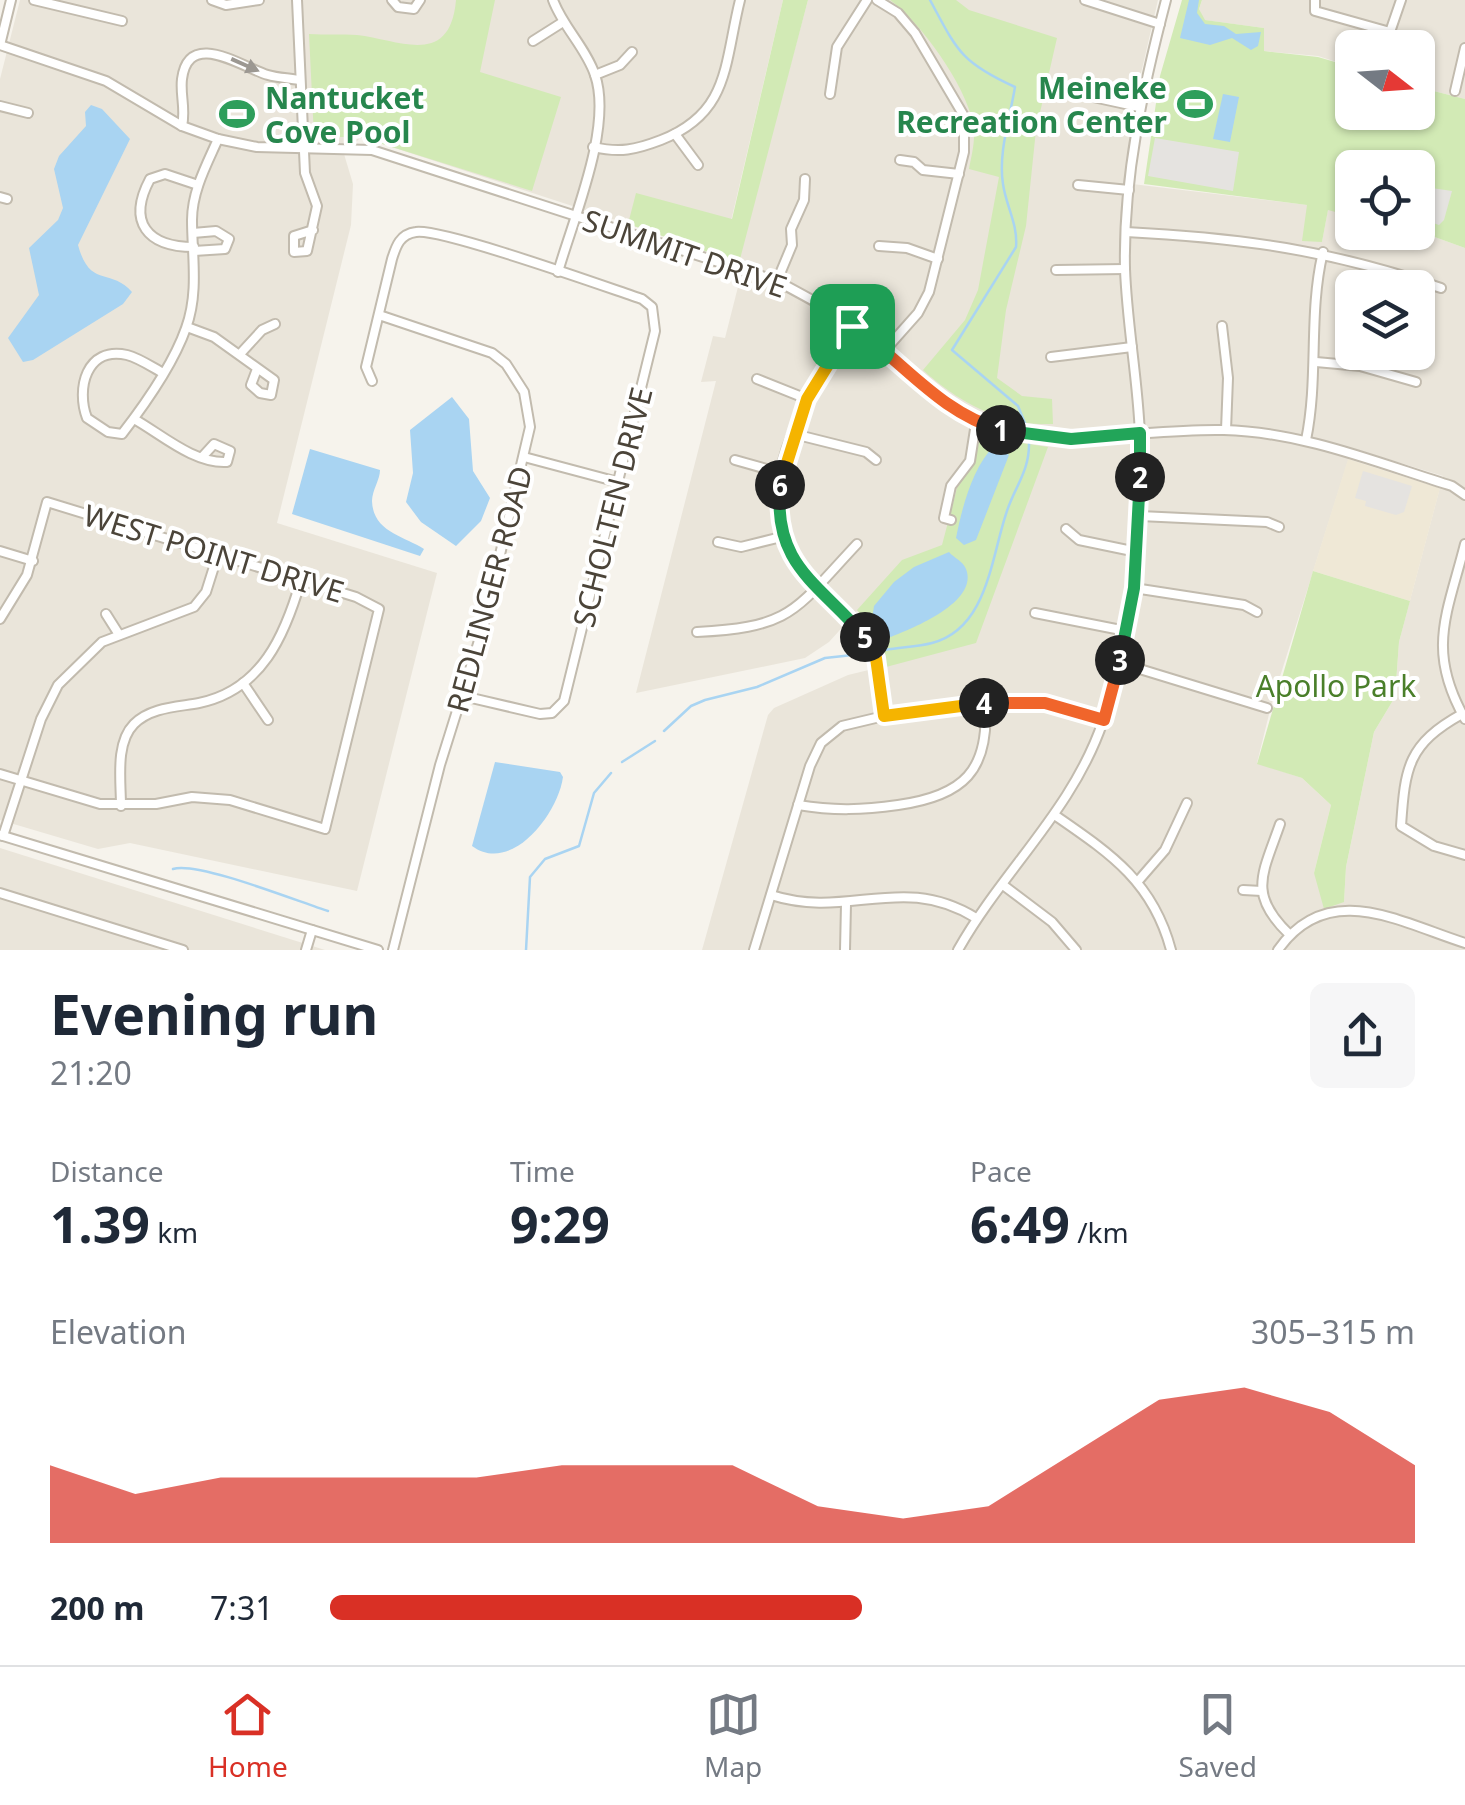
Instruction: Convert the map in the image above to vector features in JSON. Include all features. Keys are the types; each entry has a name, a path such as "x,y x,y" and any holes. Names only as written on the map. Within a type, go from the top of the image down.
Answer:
{"street":[{"path":"0,45 11,0"},
{"path":"34,0 122,21"},
{"path":"212,0 226,5 259,0"},
{"path":"297,0 305,174 317,206 312,230"},
{"path":"392,0 398,7 414,9 420,0"},
{"path":"553,0 595,75 601,110 558,272"},
{"path":"593,147 628,152 701,120 715,100 740,0"},
{"path":"830,94 837,47 867,0"},
{"path":"877,0 898,12 915,33 959,102 967,134 938,259 918,313 886,349"},
{"path":"1086,0 1160,24"},
{"path":"958,950 976,918 1056,816 1104,720 1120,663 1134,588 1140,516 1140,433 1125,269 1126,232 1139,107 1166,0"},
{"path":"1315,0 1314,11 1390,32 1401,0"},
{"path":"533,41 563,22"},
{"name":"SUMMIT DRIVE","path":"0,45 106,81 182,126 218,139 257,147 344,146 372,150 777,281 886,349 939,401 976,423 1040,438 1226,430 1306,440 1452,486 1465,495"},
{"path":"1454,91 1465,48"},
{"path":"182,126 186,108 182,79 189,62 201,54 216,52 270,76 300,80"},
{"path":"595,75 620,65 632,52"},
{"path":"1093,97 1139,107"},
{"path":"0,106 28,113"},
{"path":"675,134 698,165"},
{"path":"163,373 126,355 105,355 89,365 80,400 88,418 108,432 122,434 163,373 187,328 198,185 218,139"},
{"path":"900,160 914,162 922,170 959,174"},
{"path":"193,233 216,231 228,240 225,249 170,247 151,238 140,217 141,206 150,179 165,174 198,185"},
{"path":"777,281 792,245 791,229 804,200 805,179"},
{"path":"1078,185 1129,190"},
{"path":"1126,232 1206,236 1323,252 1441,288"},
{"name":"SCHOLTEN DRIVE","path":"379,315 396,248 412,233 437,235 642,299 652,308 656,319 562,705 552,712 532,713 463,696"},
{"path":"880,246 907,248 938,259"},
{"path":"1306,440 1316,362 1315,286 1323,252"},
{"path":"1056,270 1125,269"},
{"path":"372,381 366,367 379,315"},
{"name":"REDLINGER ROAD","path":"379,315 476,344 506,364 524,392 529,411 524,457 393,950"},
{"path":"240,354 262,330 274,324"},
{"path":"852,326 807,399 794,434 781,473 781,537 794,564 870,644 884,716"},
{"path":"1222,326 1228,378 1226,430"},
{"path":"187,328 214,337 256,369"},
{"path":"1051,357 1132,347"},
{"path":"1316,362 1360,366 1416,382"},
{"path":"757,379 807,399"},
{"path":"134,418 179,447 204,456"},
{"path":"951,520 944,518 951,486 970,461 976,423"},
{"path":"794,434 866,452 876,460"},
{"path":"524,457 618,482"},
{"path":"735,460 781,473"},
{"name":"WEST POINT DRIVE","path":"32,560 47,502 301,580 379,610 325,829 230,800 192,797 121,806"},
{"path":"1140,516 1268,522 1279,528"},
{"path":"1066,529 1079,540 1137,552"},
{"path":"718,542 741,547 781,537"},
{"path":"696,632 749,630 782,620 857,544"},
{"path":"1465,544 1441,640 1441,663 1464,716 1429,732 1415,748 1404,792 1401,826 1434,846 1465,855"},
{"path":"0,550 32,560 0,618"},
{"path":"218,554 206,592 194,608 176,618 118,633 87,653 58,685 40,719 2,836 378,950"},
{"path":"0,774 100,804 121,806 120,754 133,725 158,710 200,703 243,683 275,649 301,580"},
{"path":"1134,588 1244,606 1257,612"},
{"path":"1035,612 1126,632"},
{"path":"106,614 118,633"},
{"path":"1120,663 1267,708"},
{"path":"243,683 268,720"},
{"path":"798,805 854,811 941,798 968,777 978,761 987,727 986,703"},
{"path":"754,950 798,805 822,742 842,726 884,716 986,703 1045,703 1104,720"},
{"path":"1139,880 1166,850 1187,803"},
{"path":"1056,816 1139,880 1166,930 1171,950"},
{"path":"1280,824 1262,890 1267,914 1289,934"},
{"path":"1003,885 1052,922 1076,950"},
{"path":"1243,890 1262,890"},
{"path":"0,893 183,950"},
{"path":"771,895 810,905 914,894 948,900 976,918"},
{"path":"844,950 846,904"},
{"path":"1278,950 1289,934 1338,907 1368,912 1465,943"},
{"path":"306,950 312,930"}],"shaded area":[{"path":"20,0 783,0 723,255 361,137 344,154 353,184 351,225 277,523 437,573 357,891 130,843 98,849 0,820 0,79"},
{"path":"808,0 1158,0 1139,82 1124,183 1308,205 1322,242 1328,209 1335,207 1335,250 1435,250 1435,237 1465,248 1465,950 702,950 768,715 774,708 848,675 885,666 877,637 857,611 829,642 805,658 636,693 716,381 701,382 713,336 725,338 740,279 739,255","holes":["1352,448 1443,476 1399,642 1395,697 1374,732 1346,867 1344,902 1314,873 1331,805 1302,778 1257,763 1272,702"]},
{"path":"1202,0 1465,0 1465,99 1435,91 1435,30 1335,30 1335,62 1263,51 1264,28 1204,20 1199,9"},
{"path":"1155,138 1239,152 1233,191 1148,176"},
{"path":"1435,188 1452,191 1439,225 1435,224"},
{"path":"1348,459 1440,488 1410,601 1313,571"},
{"path":"1363,471 1412,486 1404,512 1396,515 1365,506 1366,501 1355,498"},
{"path":"0,848 325,950 0,950"}],"green space":[{"path":"456,0 495,0 480,72 561,97 532,191 360,137 314,137 309,34 357,35 420,45 433,42 444,35 452,21"},
{"path":"783,0 808,0 739,263 628,224 636,193 732,219"},
{"path":"890,0 956,0 969,10 1057,38 1036,130 1026,226 1006,310 997,378 1022,396 1052,399 1053,424 1017,421 983,410 951,393 923,370 965,320 978,290 999,177 969,169 974,129 961,91 928,39"},
{"path":"1182,0 1202,0 1199,9 1205,20 1264,28 1264,51 1335,62 1335,130 1435,130 1435,91 1465,99 1465,248 1435,237 1435,150 1335,150 1335,212 1328,210 1322,242 1302,241 1307,205 1144,184 1160,76"},
{"path":"977,436 1048,447 976,643 886,667 877,637 857,610 902,560 942,545 957,488 973,462"},
{"name":"Apollo Park","path":"1313,571 1410,601 1399,642 1395,697 1374,732 1346,867 1344,902 1324,909 1314,873 1331,805 1302,778 1257,764"}],"water":[{"path":"1189,0 1199,0 1197,13 1205,24 1224,26 1236,34 1261,32 1258,46 1251,50 1232,38 1210,45 1180,38"},
{"path":"1223,94 1239,97 1230,142 1213,139"},
{"path":"91,105 102,109 130,139 78,245 88,267 132,292 123,304 33,360 23,362 8,338 39,295 29,248 58,220 63,208 54,169 59,156 86,126 85,112"},
{"path":"452,397 469,419 473,471 490,498 481,521 456,546 421,522 406,502 413,473 410,430"},
{"path":"994,446 1009,455 976,540 964,545 956,538 965,502 980,465"},
{"path":"310,449 380,470 372,497 378,520 391,532 424,549 420,556 292,514"},
{"path":"949,552 966,569 967,581 954,603 891,637 871,625 874,606 894,582 914,567"},
{"path":"495,762 560,772 563,777 552,807 530,836 502,853 487,853 472,846"}],"waterway":[{"path":"930,0 962,53 982,70 1015,87 1002,172 1016,247 952,350 1018,406 1027,428"},
{"path":"885,650 932,643 950,635 976,608 1009,504 1024,471 1029,441"},
{"path":"664,731 691,706 705,700 757,687 825,658 862,654"},
{"path":"622,762 655,741"},
{"path":"526,950 530,877 545,859 579,846 594,793 611,773"},
{"path":"173,869 225,876 328,911"}],"place":[{"name":"Meineke Recreation Center","path":"1195,104"},
{"name":"Nantucket Cove Pool","path":"237,114"}],"route":[{"path":"852,326 886,349 939,401 976,423 1040,438 1140,433 1140,516 1134,588 1104,720 1026,701 884,716 876,658 870,644 794,564 781,537 778,506 781,473 807,399 852,326"}]}
